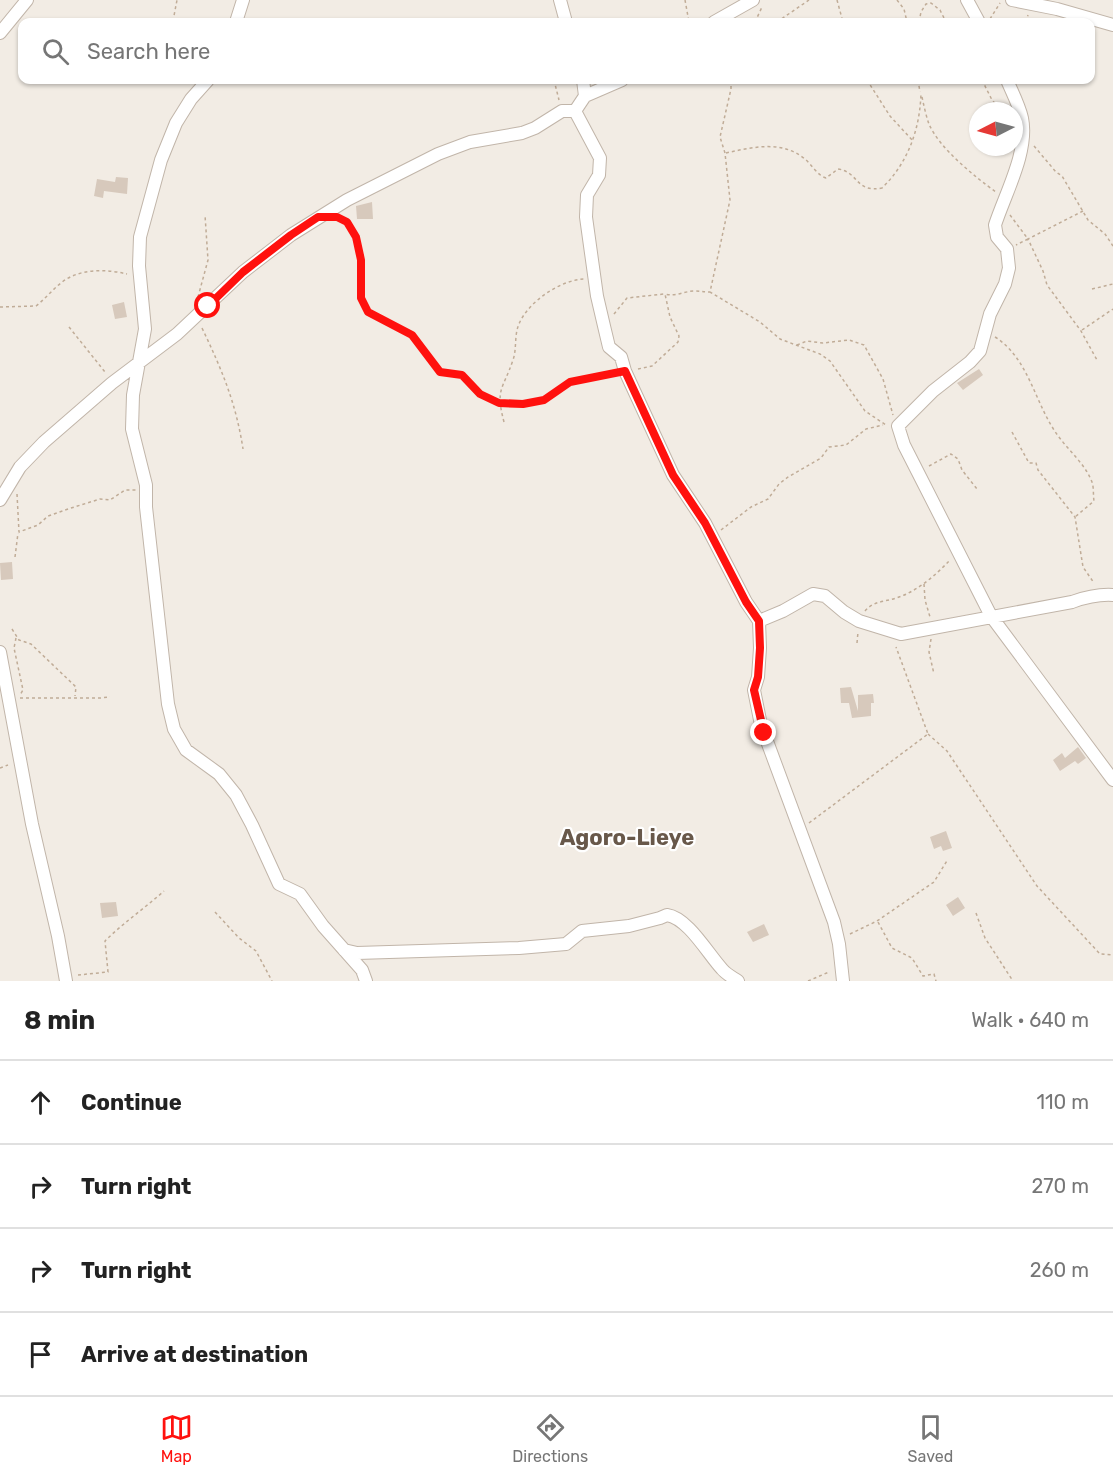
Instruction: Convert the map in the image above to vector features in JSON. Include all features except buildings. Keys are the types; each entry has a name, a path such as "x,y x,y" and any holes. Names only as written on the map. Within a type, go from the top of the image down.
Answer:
{"street":[{"path":"0,33 27,0"},
{"path":"237,18 243,0"},
{"path":"560,0 565,18"},
{"path":"967,0 977,18"},
{"path":"1012,0 1088,18"},
{"path":"722,18 758,1"},
{"path":"1095,20 1113,25"},
{"path":"205,84 176,123 161,160 140,237 139,266 145,328 133,395 132,429 146,490 168,704 174,729 186,750 219,774 236,795 279,884 300,894 342,950 362,970 366,981"},
{"path":"584,84 585,96"},
{"path":"575,111 585,96 613,84"},
{"path":"1009,84 1016,102"},
{"path":"0,500 20,467 36,450 112,383 177,334 243,272 318,217 409,168 457,146 522,133 547,122 562,111 575,111"},
{"path":"575,111 600,158 598,175 586,201 594,278 609,348 621,357 625,371 673,475 705,523 746,602 759,621 758,677 754,690 761,725 802,833 838,939 843,981"},
{"path":"1019,156 995,225 995,233 1007,249 1008,276 990,314 980,351 970,362 933,391 898,426 918,472 991,616 1113,780"},
{"path":"759,621 813,594 818,594 859,621 901,634 1107,595"},
{"path":"0,652 32,824 58,936 65,979"},
{"path":"342,950 357,953 566,944 582,931 629,926 667,915 680,920 702,943 723,971 738,981"}],"path":[{"path":"174,18 177,0"},
{"path":"684,0 688,18"},
{"path":"783,18 809,0"},
{"path":"837,0 842,18"},
{"path":"897,0 904,9 907,18"},
{"path":"990,18 1001,0"},
{"path":"756,18 758,1"},
{"path":"920,18 926,4 931,3 940,10 944,18"},
{"path":"554,115 559,99 555,84"},
{"path":"710,292 730,200 725,153 720,137 731,84"},
{"path":"870,84 890,116 914,141"},
{"path":"919,84 930,125 937,138 959,162 1002,197 1002,204 1028,239 1047,285 1081,331 1097,360"},
{"path":"984,84 994,102"},
{"path":"725,153 769,146 788,148 811,164 820,177 826,178 838,170 846,171 864,188 871,190 882,188 888,183 914,141 921,93"},
{"path":"1023,134 1062,176 1088,220 1106,234 1113,246"},
{"path":"1007,249 1083,212"},
{"path":"196,304 208,260 205,215"},
{"path":"337,217 347,222 356,237 361,260 361,298 368,312 412,335 440,372 462,375 480,394 499,403 531,404 544,400 570,382 652,366 678,342 679,336 670,317 664,294"},
{"path":"0,307 36,306 63,281 86,272 110,270 130,275 141,281"},
{"path":"504,422 499,403 504,379 516,351 518,326 524,316 548,292 576,279 594,278"},
{"path":"1092,289 1113,284"},
{"path":"604,326 627,298 664,294 672,296 696,290 702,293 710,292 759,322 780,339 820,354 830,361 865,411 884,424"},
{"path":"1081,331 1113,309"},
{"path":"196,317 223,370 243,449"},
{"path":"69,327 112,383"},
{"path":"986,332 1006,344 1028,375 1037,398 1059,437 1085,468 1093,484 1094,501 1075,517"},
{"path":"797,346 807,341 824,343 849,340 864,345 883,379 893,418 898,426"},
{"path":"712,537 736,518 768,499 779,484 821,458 829,447 846,445 866,429 884,424 898,426"},
{"path":"1012,432 1029,463 1035,463 1075,517 1083,567 1107,595"},
{"path":"918,472 951,454 958,459 962,470 978,489"},
{"path":"13,479 17,496 19,532 15,557"},
{"path":"19,532 38,525 48,516 100,499 110,500 125,490 146,490"},
{"path":"857,643 859,621 869,606 882,600 900,597 914,589 938,573 958,552"},
{"path":"12,629 19,640 31,645 76,687 75,697"},
{"path":"17,637 14,648 23,690 18,698 110,697"},
{"path":"896,647 928,734 947,751 1037,886 1100,954 1113,955"},
{"path":"802,833 811,820 839,802 928,734"},
{"path":"838,939 878,921 934,882 948,859"},
{"path":"65,979 108,972 105,941 121,925 143,910 164,891"},
{"path":"215,912 239,938 256,951 272,981"},
{"path":"976,913 986,938 1012,981"},
{"path":"878,921 892,948 912,958 923,976 934,974 936,981"},
{"path":"808,981 840,968"}],"district":[{"name":"Agoro-Lieye","path":"627,837"}],"route":[{"path":"208,306 243,272 291,235 318,217 337,217 347,222 356,237 361,260 361,298 368,312 412,335 440,372 462,375 480,394 499,403 531,404 544,400 570,382 625,371 673,475 705,523 746,602 759,621 758,677 754,690 764,733"}]}
